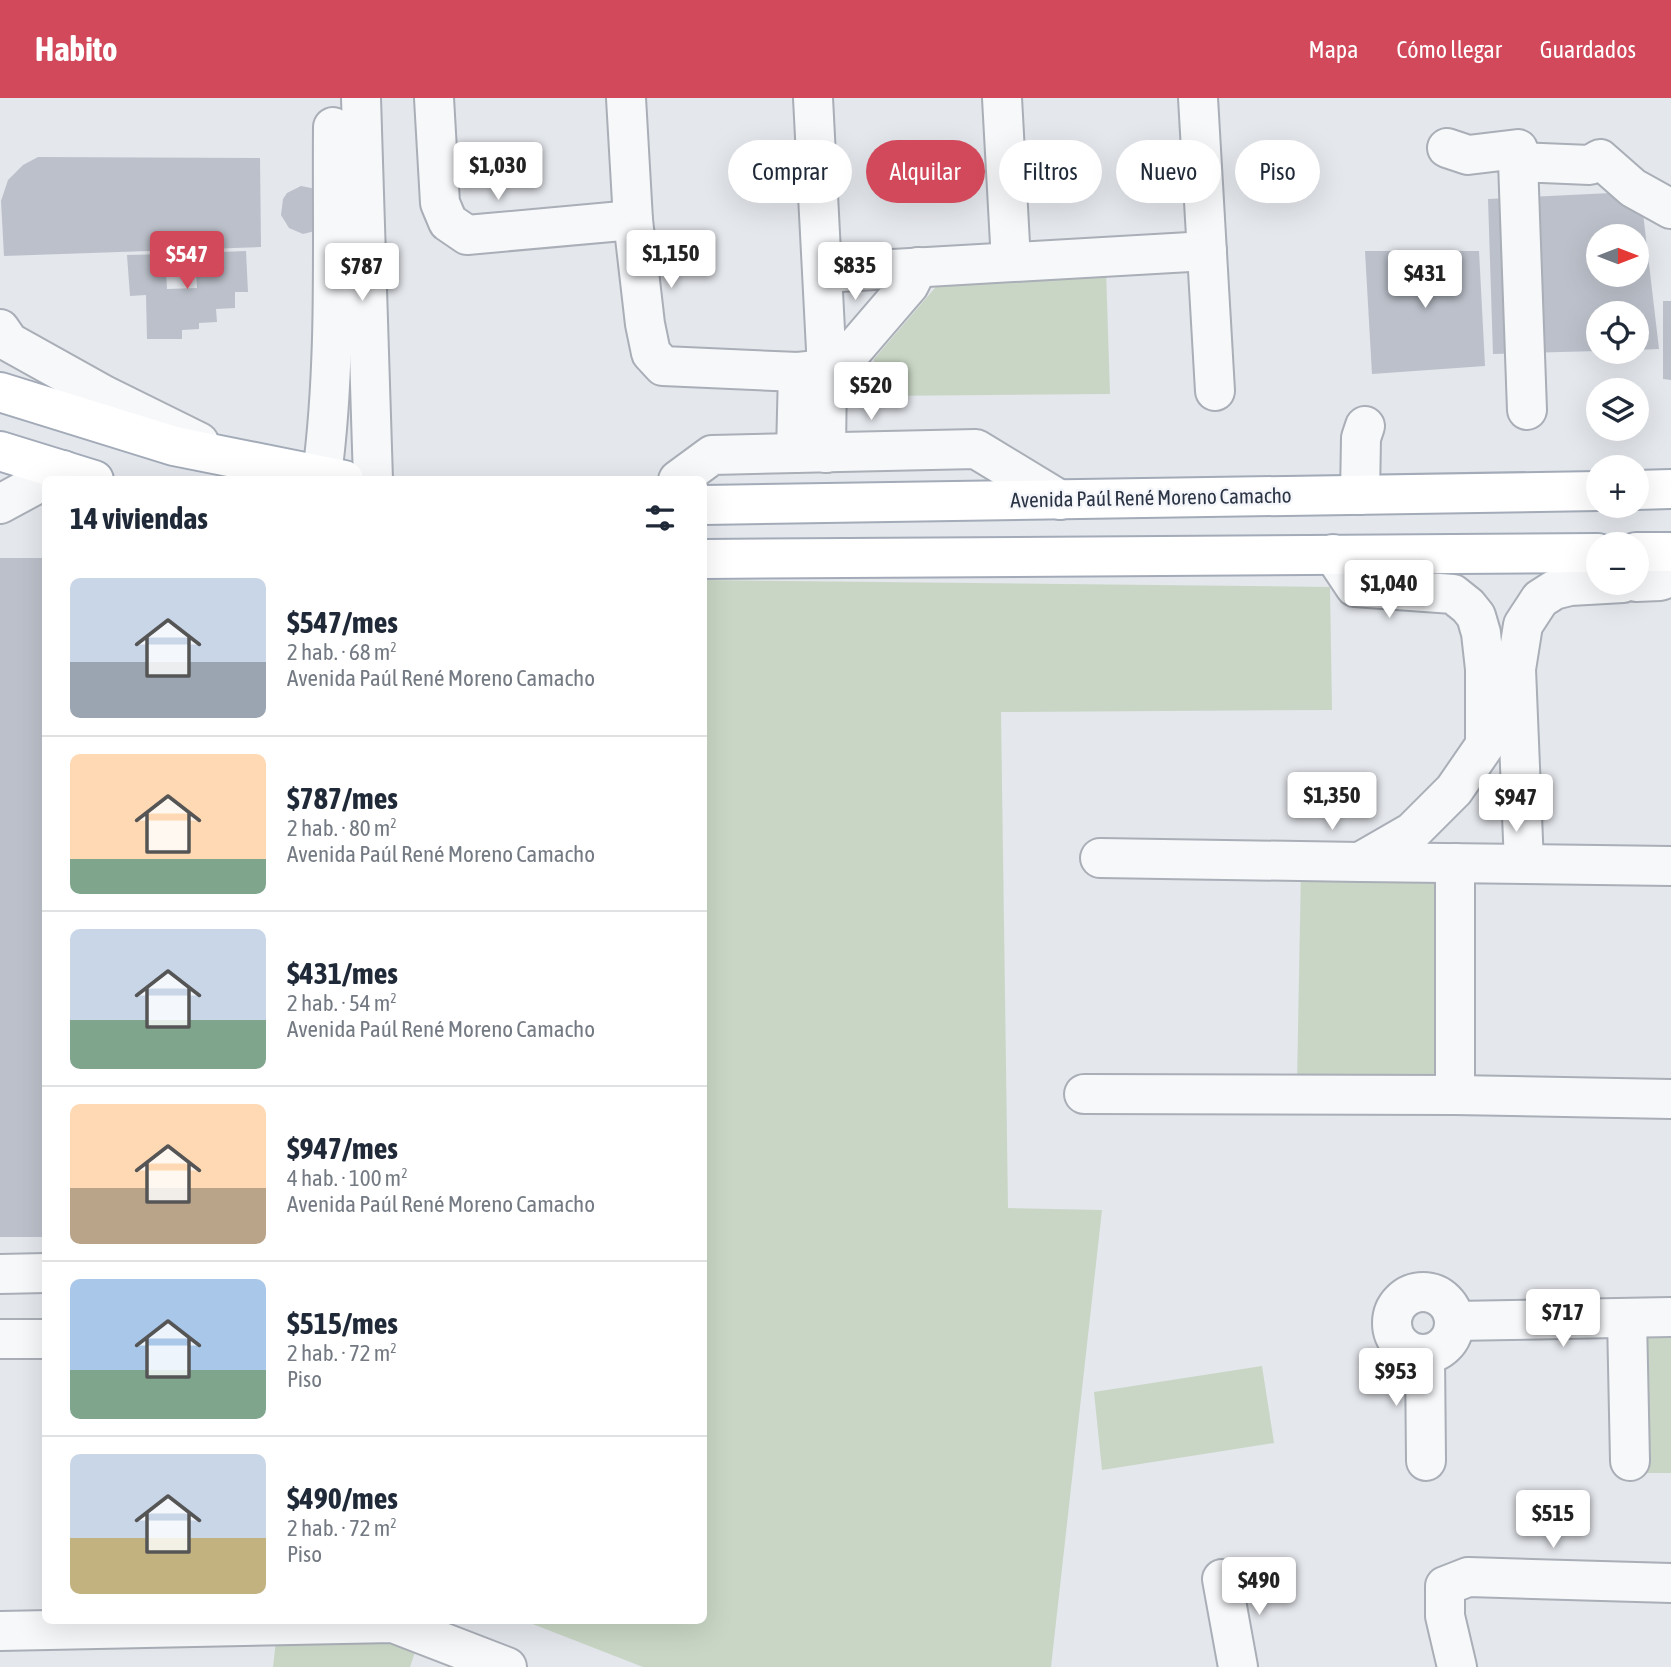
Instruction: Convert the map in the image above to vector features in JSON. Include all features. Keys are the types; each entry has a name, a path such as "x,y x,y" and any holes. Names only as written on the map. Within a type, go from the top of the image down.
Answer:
{"main road":[{"path":"0,392 174,446 328,476"},
{"path":"0,450 79,475"},
{"path":"1649,490 1671,489"},
{"name":"Avenida Paúl René Moreno Camacho","path":"707,505 1586,491"},
{"path":"1649,552 1671,552"},
{"path":"707,559 1586,553"}],"street":[{"path":"361,98 373,476"},
{"path":"434,98 440,203 448,222 467,235 633,220"},
{"path":"626,98 633,220 645,324 651,353 663,366 812,370 848,356 909,285 918,267"},
{"path":"811,453 812,370 823,272 813,98"},
{"path":"1002,98 1011,262"},
{"path":"1198,98 1215,391"},
{"path":"333,127 328,434 333,476"},
{"path":"1447,148 1468,155 1518,149"},
{"path":"1527,411 1518,162 1590,165 1600,159 1633,188 1671,209"},
{"path":"823,272 1207,251"},
{"path":"0,329 9,342 32,355 104,395 226,456"},
{"path":"1360,495 1361,438 1365,426"},
{"path":"683,476 712,455 976,449 1060,500"},
{"path":"0,504 42,489"},
{"path":"1334,554 1355,587 1453,594 1468,606 1500,668 1518,692 1524,864"},
{"path":"1649,581 1671,577"},
{"path":"1360,862 1412,832 1454,790 1485,745 1500,668 1539,599 1554,590 1586,585"},
{"path":"1100,858 1671,866"},
{"path":"1455,863 1455,1095"},
{"path":"1084,1094 1455,1095 1671,1099"},
{"path":"0,1274 42,1273"},
{"path":"1420,1292 1430,1293 1447,1303 1454,1321 1454,1331 1443,1347 1425,1355 1414,1354 1397,1340 1392,1320 1401,1300 1420,1292"},
{"path":"1454,1321 1671,1317"},
{"path":"1627,1318 1630,1461"},
{"path":"0,1339 42,1339"},
{"path":"1425,1355 1426,1461"},
{"path":"1457,1667 1445,1616 1445,1586 1468,1577 1671,1583"},
{"path":"1222,1578 1238,1667"},
{"path":"0,1631 344,1624"},
{"path":"396,1624 507,1667"}],"green space":[{"path":"1106,269 1110,394 876,396 874,359 940,282"},
{"path":"707,580 1330,587 1332,710 1001,712 1008,1208 1102,1210 1051,1667 643,1667 533,1624 707,1624"},
{"path":"1301,868 1446,870 1446,1082 1297,1084"},
{"path":"1671,1324 1671,1473 1639,1473 1635,1325"},
{"path":"1262,1366 1274,1443 1102,1470 1094,1392"},
{"path":"390,1637 417,1646 410,1667 273,1667 276,1641"}],"building":[{"path":"38,157 260,158 261,247 4,256 1,201 8,180 23,165"},
{"path":"301,186 316,189 319,230 303,234 289,228 281,215 283,199 287,193"},
{"path":"1631,192 1641,196 1644,224 1586,224 1586,287 1649,287 1649,264 1659,349 1649,349 1649,301 1586,301 1586,351 1493,354 1488,199"},
{"path":"246,251 248,292 235,292 235,308 216,309 217,322 199,323 199,329 182,330 182,339 147,339 146,295 130,296 127,255 165,254 167,289 197,288 195,253"},
{"path":"1365,251 1479,251 1485,366 1372,374"},
{"path":"1663,301 1671,301 1671,380 1663,379"},
{"path":"0,558 42,558 42,1237 0,1237"}]}
